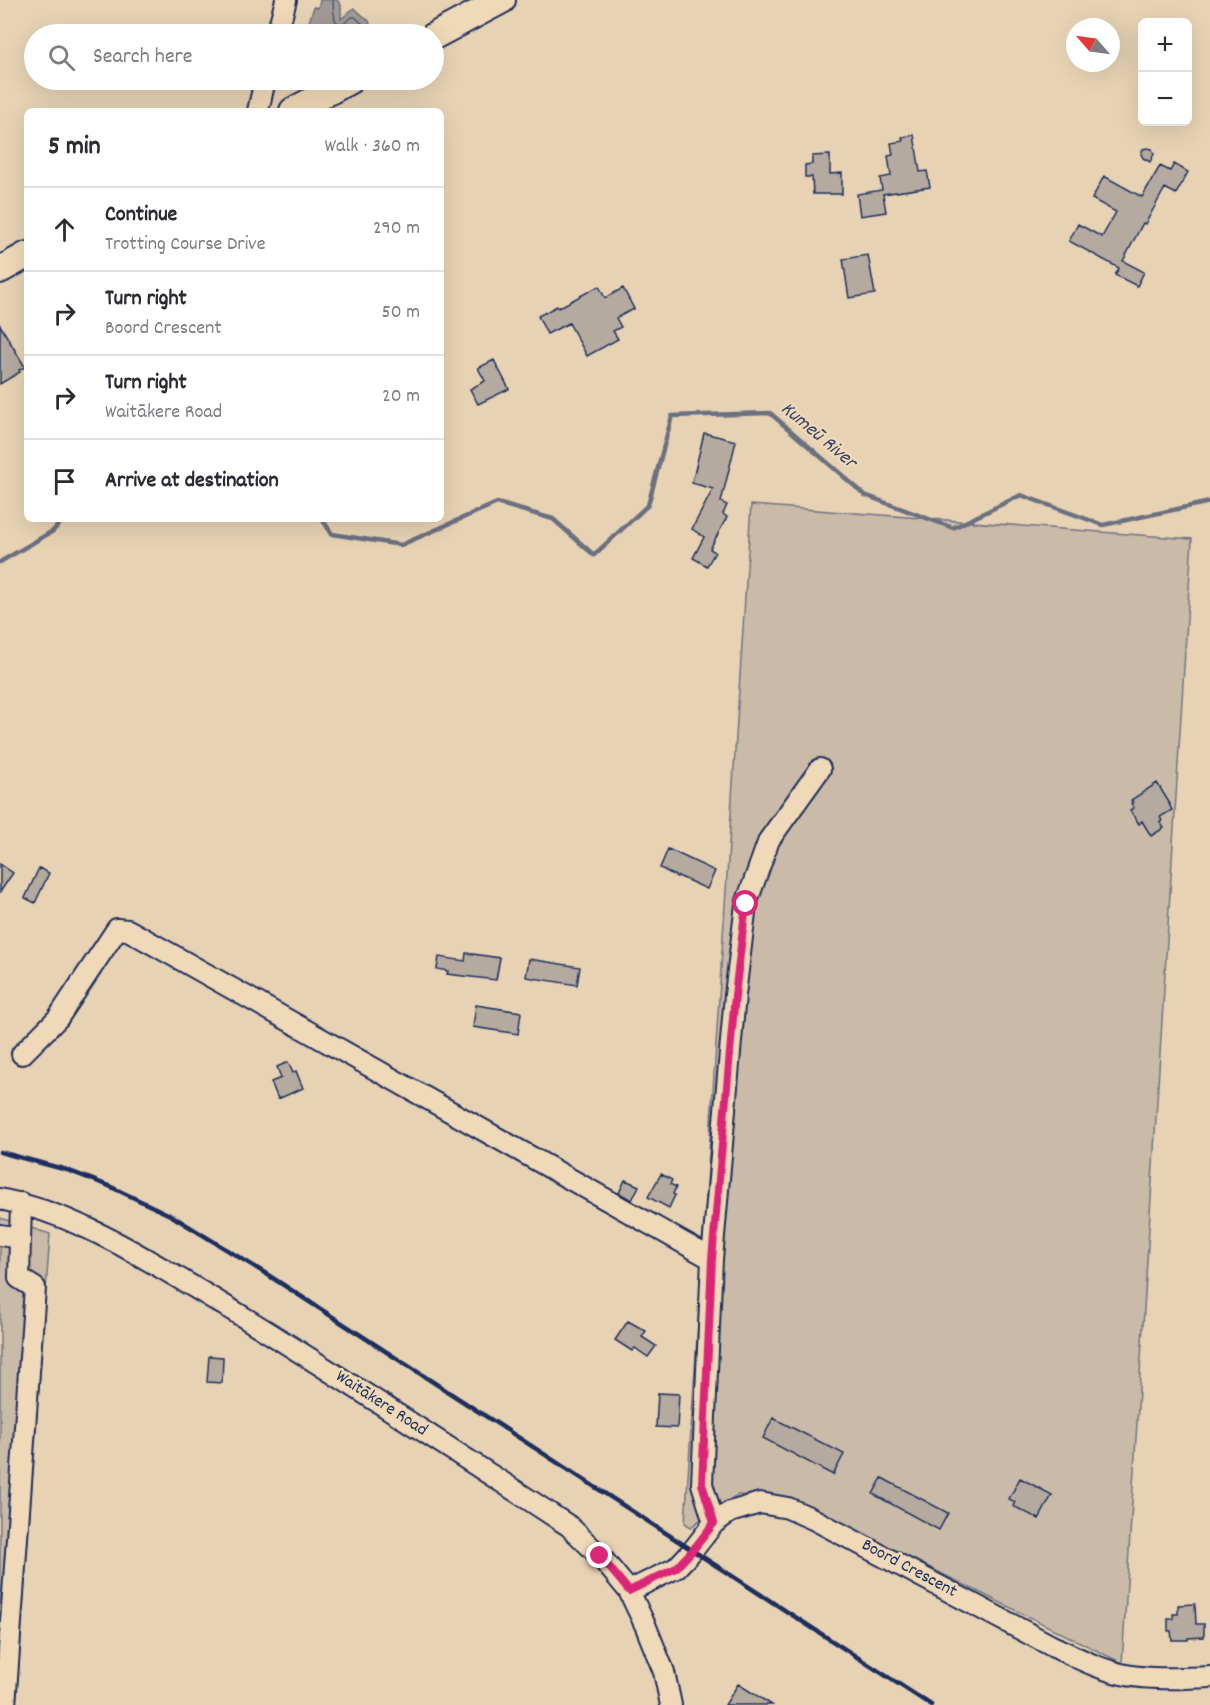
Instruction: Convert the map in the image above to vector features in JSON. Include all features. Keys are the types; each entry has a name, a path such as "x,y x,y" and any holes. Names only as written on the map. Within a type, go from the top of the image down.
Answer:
{"main road":[{"path":"444,31 502,0"},
{"path":"299,108 332,90"},
{"path":"0,270 24,257"}],"street":[{"path":"280,24 286,0"},
{"path":"259,108 263,90"},
{"path":"714,1523 702,1484 712,1259 735,995 746,904 769,840 820,769"},
{"path":"22,1054 58,1018 117,929 128,930 712,1259"},
{"name":"Waitākere Road","path":"0,1199 21,1203 85,1226 138,1254 362,1391 569,1526 600,1556 629,1591 664,1672 671,1705"},
{"path":"5,1705 34,1288 9,1278 20,1238 21,1203"},
{"path":"0,1235 20,1238"},
{"name":"Boord Crescent","path":"629,1591 676,1568 714,1523 730,1512 760,1503 788,1508 813,1519 1090,1664 1124,1674 1155,1678 1210,1677"}],"shaded area":[{"path":"751,505 1192,539 1122,1663 787,1497 738,1495 720,1505 691,1527 685,1523"},
{"path":"0,1218 50,1234 16,1705 0,1705"}],"water":[{"path":"320,0 337,0 341,5 341,19 354,8 370,24 308,24 314,7 318,8"}],"building":[{"path":"914,135 920,172 927,171 930,187 883,194 886,212 860,216 857,194 882,190 880,178 891,176 888,156 893,155 891,143 903,141 902,137"},
{"path":"1143,149 1152,149 1154,154 1150,162 1141,154"},
{"path":"830,155 830,174 842,173 842,194 813,194 812,177 805,177 805,165 812,164 812,156"},
{"path":"1174,164 1188,172 1176,194 1165,188 1123,261 1144,272 1137,286 1115,275 1119,268 1069,241 1078,224 1102,237 1116,212 1092,199 1104,176 1142,197 1160,166 1170,171"},
{"path":"868,255 875,294 849,298 843,259"},
{"path":"599,286 605,298 623,288 634,309 616,318 621,327 613,331 618,339 587,356 569,323 547,334 538,316"},
{"path":"0,325 24,368 0,384"},
{"path":"494,360 509,389 478,404 470,389 485,381 478,368"},
{"path":"704,433 736,441 721,502 727,505 723,514 727,517 710,549 715,552 707,566 693,558 704,537 692,529 713,489 692,483"},
{"path":"1157,783 1172,810 1160,817 1164,828 1151,836 1142,821 1139,824 1130,810 1134,808 1131,800"},
{"path":"668,849 715,871 707,889 660,868"},
{"path":"0,864 13,873 0,892"},
{"path":"39,868 49,873 35,903 25,898"},
{"path":"466,953 500,958 496,980 447,974 448,971 437,969 439,957 465,961"},
{"path":"529,959 580,967 577,985 526,977"},
{"path":"476,1005 521,1012 518,1034 473,1027"},
{"path":"288,1062 293,1073 296,1071 303,1088 278,1099 271,1082 281,1078 277,1067"},
{"path":"661,1174 672,1180 670,1184 676,1187 669,1208 648,1197"},
{"path":"625,1180 639,1186 632,1200 619,1193"},
{"path":"628,1321 646,1331 642,1337 656,1346 648,1357 635,1348 632,1351 615,1340"},
{"path":"209,1356 223,1357 222,1383 207,1382"},
{"path":"658,1393 679,1394 677,1428 656,1427"},
{"path":"773,1418 844,1454 833,1475 763,1438"},
{"path":"882,1478 948,1513 939,1530 873,1494"},
{"path":"1020,1478 1052,1495 1039,1519 1013,1506 1015,1502 1009,1499"},
{"path":"1195,1604 1196,1624 1204,1624 1204,1637 1172,1640 1171,1631 1168,1631 1168,1619 1173,1619 1173,1614 1178,1614 1178,1605"},
{"path":"738,1684 772,1705 725,1705"}],"waterway":[{"name":"Kumeū River","path":"324,522 332,534 401,545 497,503 553,519 594,555 648,505 672,416 770,413 865,495 953,528 1021,495 1103,525 1210,502"},
{"name":"Kumeū River","path":"0,562 53,531 60,522"}],"railway":[{"path":"0,1152 67,1170 109,1186 172,1216 268,1275 931,1705"}],"route":[{"path":"600,1556 629,1591 676,1568 714,1523 702,1484 712,1259 735,995 746,904"}]}
